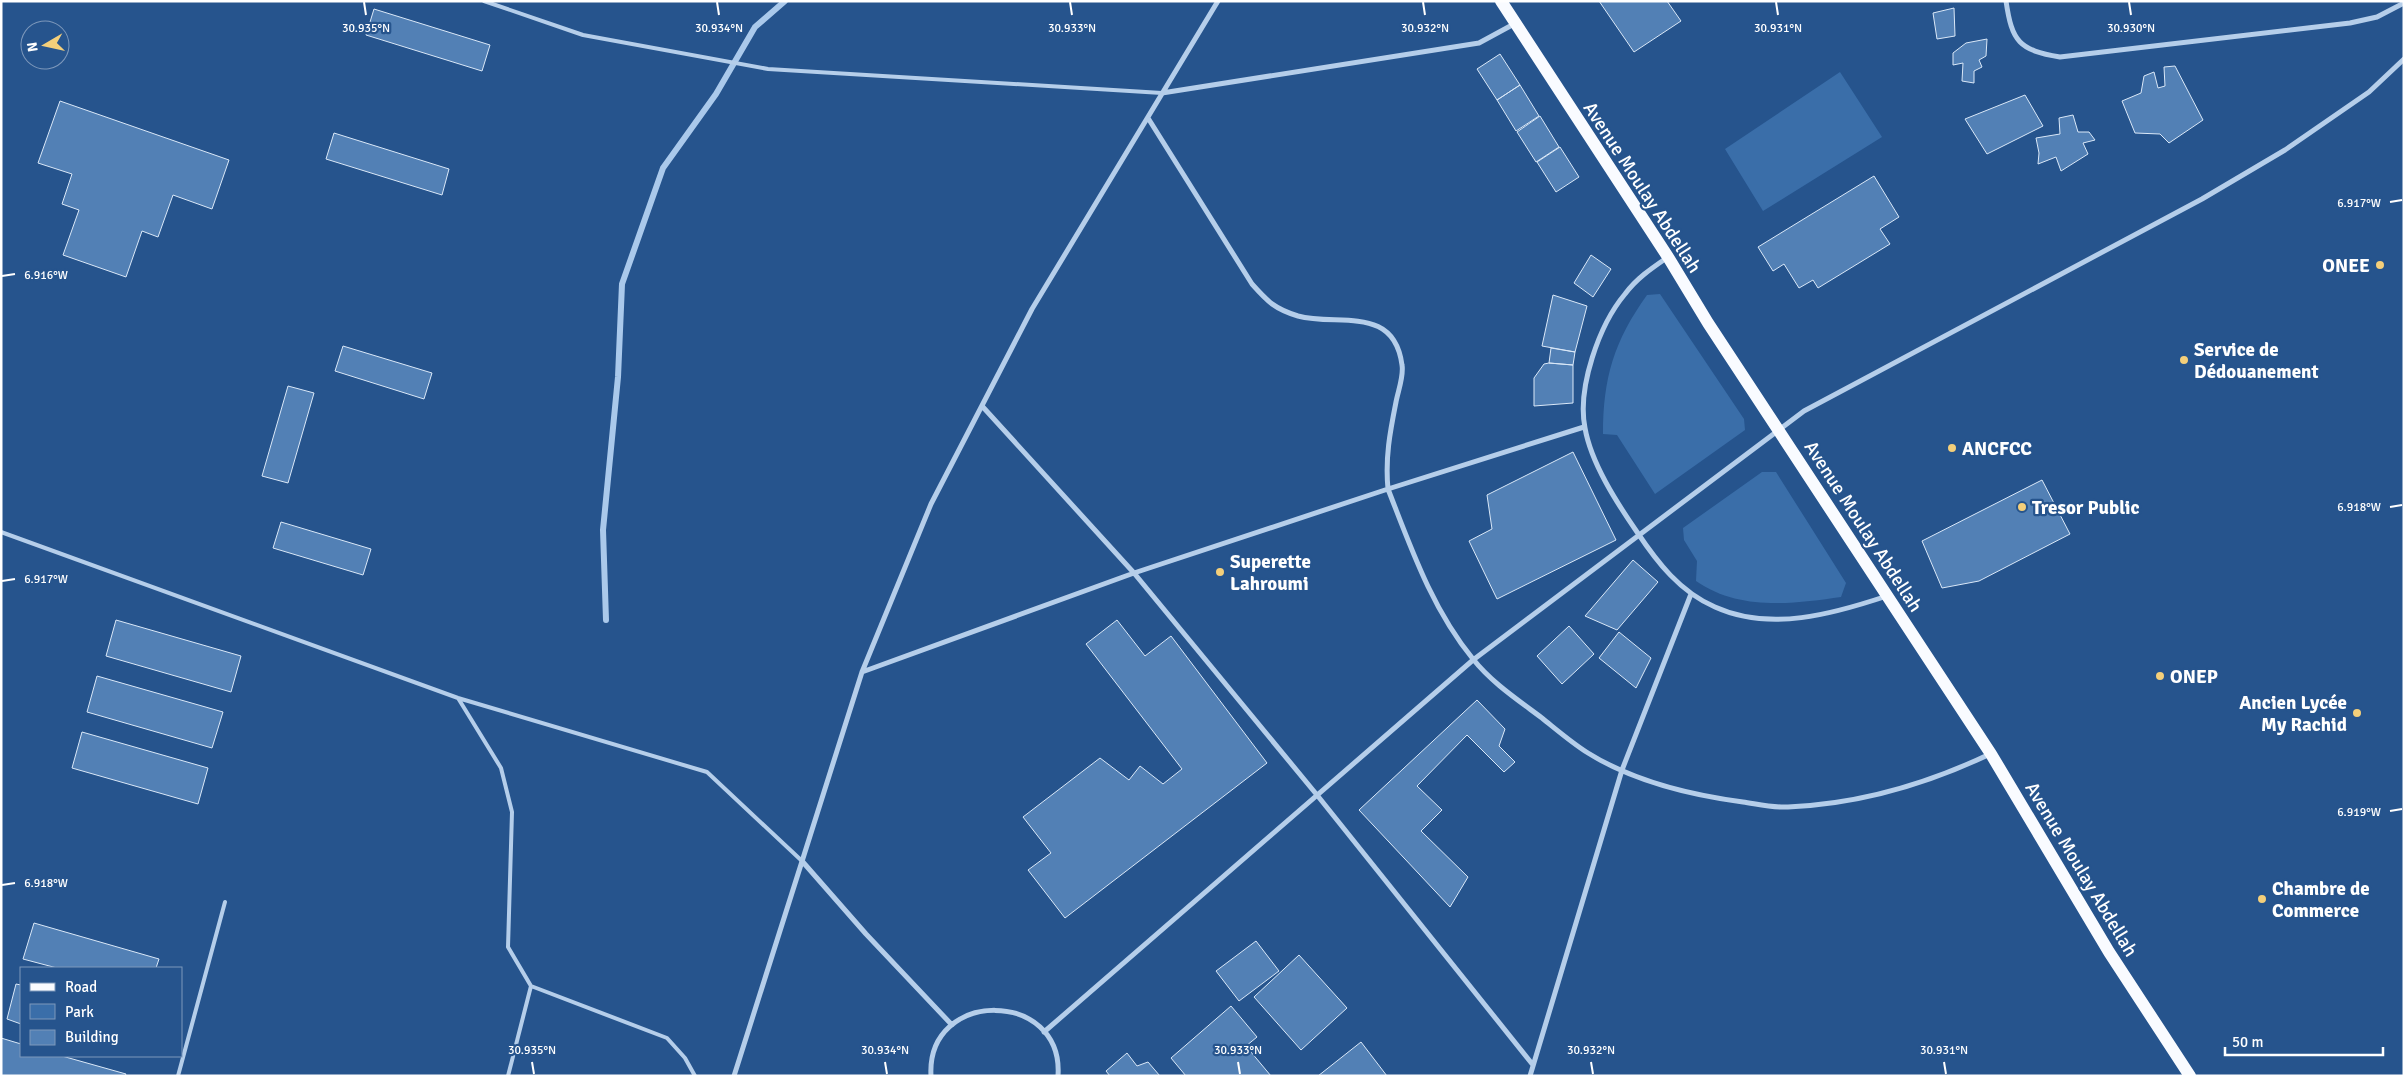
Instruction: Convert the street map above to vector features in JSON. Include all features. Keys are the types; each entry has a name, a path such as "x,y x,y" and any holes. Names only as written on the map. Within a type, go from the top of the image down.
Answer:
{"main road":[{"name":"Avenue Moulay Abdellah","path":"1501,1 1514,24 1668,257 1708,323 1991,754 2109,952 2190,1076"}],"street":[{"path":"734,1076 862,672 930,504 1032,309 1218,1"},
{"path":"2006,1 2010,27 2022,46 2040,54 2060,57 2350,23 2377,17 2404,3"},
{"path":"1162,93 1479,43 1514,24"},
{"path":"1044,1032 1473,660 1804,411 2193,204 2285,150 2369,92 2404,58"},
{"path":"1148,118 1252,284 1270,305 1299,316 1372,323 1384,329 1397,346 1402,366 1386,452 1388,489 1415,560 1441,615 1473,660 1510,693 1588,753 1622,770 1669,788 1730,800 1787,808 1848,800 1911,786 1961,768 1991,754"},
{"path":"1668,257 1641,276 1624,294 1599,338 1590,368 1585,395 1584,427 1613,497 1654,558 1690,594 1715,607 1738,615 1785,619 1828,614 1888,596"},
{"path":"982,406 1134,573 1317,795 1533,1065"},
{"path":"862,672 1134,573 1388,489 1584,427"},
{"path":"1530,1076 1622,770 1690,594"},
{"path":"802,860 866,934 952,1025"},
{"path":"931,1076 932,1059 936,1047 952,1025 975,1012 1000,1009 1016,1013 1032,1021 1044,1032 1057,1057 1058,1076"}],"lane":[{"path":"484,1 583,35 768,69 1162,93"},
{"path":"1,532 458,698 707,772 802,860"},
{"path":"458,698 501,768 512,812 508,947 530,986 667,1038 685,1058 695,1076"},
{"path":"178,1076 224,902"},
{"path":"508,1076 530,986"}],"green space":[{"path":"1840,72 1882,137 1763,211 1725,149"},
{"path":"1660,294 1744,419 1745,430 1655,494 1617,435 1603,434 1608,378 1619,344 1626,328 1647,295"},
{"path":"1762,472 1776,472 1846,583 1841,597 1785,603 1748,601 1713,591 1696,581 1697,561 1684,540 1683,528"}],"building":[{"path":"1599,1 1667,1 1681,21 1634,52"},
{"path":"1954,8 1955,36 1937,39 1933,13"},
{"path":"374,9 490,45 482,71 366,35"},
{"path":"1987,39 1986,56 1979,60 1982,67 1974,71 1974,83 1962,81 1963,63 1953,65 1953,53 1966,43"},
{"path":"1500,54 1520,85 1497,100 1477,69"},
{"path":"2175,66 2203,120 2169,143 2160,134 2135,133 2122,101 2141,93 2144,76 2154,72 2158,88 2165,86 2164,67"},
{"path":"1520,85 1539,116 1516,131 1497,100"},
{"path":"2025,95 2043,126 1987,154 1965,119"},
{"path":"60,101 229,160 212,209 173,195 158,237 142,231 126,277 63,255 79,210 62,204 72,174 38,163"},
{"path":"2073,115 2078,132 2089,132 2095,140 2083,143 2088,154 2061,171 2056,157 2038,164 2039,153 2036,138 2060,134 2059,118"},
{"path":"1540,116 1559,147 1536,162 1517,132"},
{"path":"334,133 449,169 442,195 326,159"},
{"path":"1560,147 1579,177 1556,192 1537,162"},
{"path":"1874,176 1899,217 1880,229 1890,244 1818,288 1813,280 1799,288 1784,264 1773,271 1758,247"},
{"path":"1591,255 1611,269 1593,297 1574,283"},
{"path":"1553,295 1587,306 1575,352 1542,346"},
{"path":"343,346 432,373 424,399 335,371"},
{"path":"1551,348 1575,352 1573,365 1549,363"},
{"path":"1544,364 1573,365 1573,403 1534,406 1534,378"},
{"path":"288,386 314,393 288,483 262,476"},
{"path":"1573,452 1616,540 1497,599 1469,541 1492,529 1487,495"},
{"name":"Tresor Public","path":"2042,480 2070,534 1979,581 1942,588 1922,541"},
{"path":"281,522 371,549 363,575 273,548"},
{"path":"1633,560 1658,582 1617,630 1585,616"},
{"path":"116,620 241,656 231,692 106,656"},
{"path":"1117,620 1145,656 1171,636 1267,763 1065,918 1028,870 1051,853 1023,817 1100,758 1129,780 1140,766 1163,784 1182,769 1086,644"},
{"path":"1569,626 1594,654 1562,684 1537,656"},
{"path":"1619,632 1651,658 1636,688 1599,658"},
{"path":"97,676 223,712 212,748 87,712"},
{"path":"1477,700 1505,729 1499,746 1515,762 1504,772 1467,735 1417,786 1442,810 1421,831 1468,877 1450,907 1359,810"},
{"path":"82,732 208,768 198,804 72,768"},
{"path":"34,923 159,959 156,967 53,967 23,959"},
{"path":"1256,941 1279,971 1239,1001 1216,971"},
{"path":"1299,955 1347,1008 1301,1050 1254,997"},
{"path":"16,984 20,985 20,1024 7,1019"},
{"path":"1231,1006 1257,1037 1246,1046 1271,1076 1186,1076 1171,1058"},
{"path":"1,1038 20,1044 20,1057 66,1057 126,1074 125,1076 1,1076"},
{"path":"1361,1042 1387,1076 1318,1076"},
{"path":"1127,1053 1137,1066 1148,1062 1160,1076 1110,1076 1106,1071"}],"waterway":[{"path":"606,620 603,530 618,377 622,284 663,168 716,94 755,27 785,1"}],"place":[{"name":"ONEE","path":"2380,265"},
{"name":"Service de Dédouanement","path":"2184,360"},
{"name":"ANCFCC","path":"1952,448"},
{"name":"Tresor Public","path":"2022,507"},
{"name":"Superette Lahroumi","path":"1220,572"},
{"name":"ONEP","path":"2160,676"},
{"name":"Ancien Lycée My Rachid","path":"2357,713"},
{"name":"Chambre de Commerce","path":"2262,899"}]}
